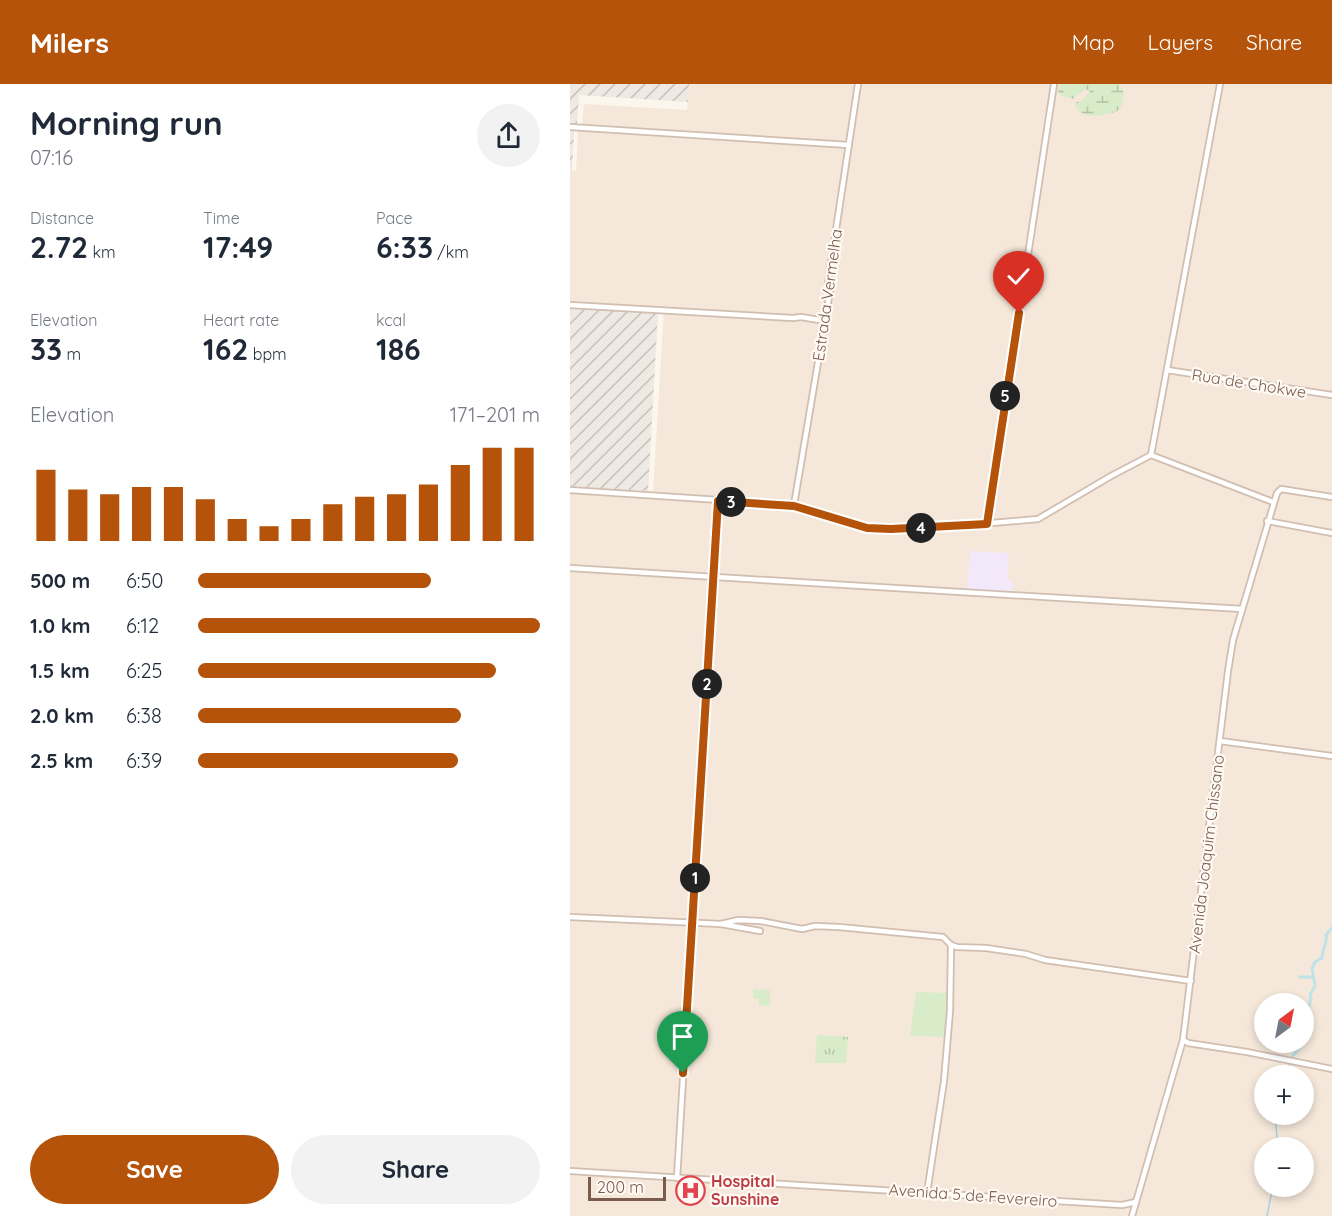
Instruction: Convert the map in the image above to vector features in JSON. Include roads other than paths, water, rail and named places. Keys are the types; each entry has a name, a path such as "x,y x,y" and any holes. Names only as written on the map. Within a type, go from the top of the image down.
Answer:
{"street":[{"name":"Estrada Vermelha","path":"794,506 830,291 828,283 858,84"},
{"path":"987,524 1054,84"},
{"path":"1151,455 1220,84"},
{"path":"570,127 849,145"},
{"path":"570,305 801,317 825,321"},
{"name":"Rua de Chokwe","path":"1167,370 1332,395"},
{"path":"570,490 794,506 867,528 987,524 1038,519 1151,455 1274,502"},
{"name":"Avenida Joaquim Chissano","path":"1133,1213 1182,1047 1232,647 1242,609 1278,491 1281,489 1332,497"},
{"path":"570,1171 677,1178 718,501"},
{"path":"1268,521 1332,533"},
{"path":"570,568 1242,609"},
{"path":"1220,741 1332,756"},
{"path":"570,917 721,924 760,931"},
{"path":"721,924 738,920 761,921 802,929 815,926 943,937 951,945 1026,954 1045,960 1191,981"},
{"path":"927,1192 944,1081 950,1011 951,945"},
{"path":"1183,1040 1188,1043 1332,1069"},
{"path":"1182,1047 1206,1045"},
{"name":"Avenida 5 de Fevereiro","path":"677,1178 1123,1205"},
{"path":"1123,1205 1136,1202"},
{"path":"1123,1205 1133,1213"}],"waterway":[{"path":"1311,993 1315,986 1312,968 1315,962 1322,958 1326,935 1332,928"},
{"path":"1300,977 1312,977"},
{"path":"1292,1057 1295,1053"},
{"path":"1289,1065 1292,1057"},
{"path":"1276,1125 1277,1137"},
{"path":"1267,1216 1271,1197"}],"place":[{"name":"Hospital Sunshine","path":"690,1190"}]}
